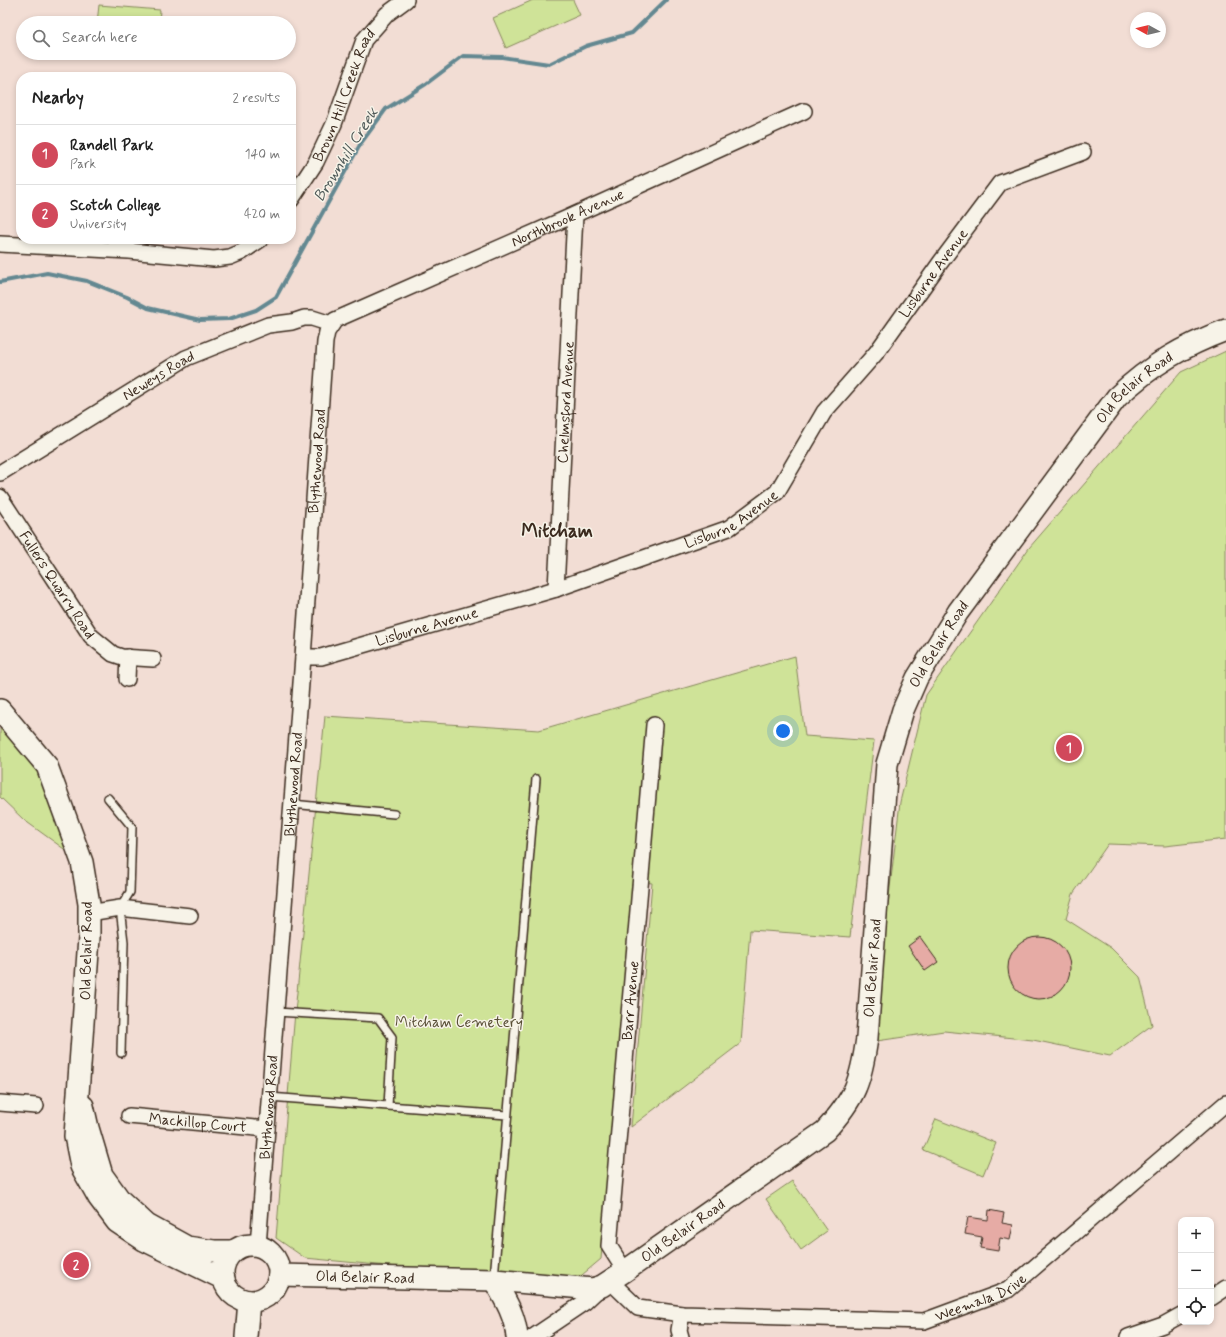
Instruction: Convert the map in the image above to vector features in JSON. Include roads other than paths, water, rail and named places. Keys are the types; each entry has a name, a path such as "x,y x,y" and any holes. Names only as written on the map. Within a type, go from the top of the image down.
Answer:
{"main road":[{"name":"Old Belair Road","path":"279,1275 494,1280 593,1289 612,1279 787,1160 825,1131 844,1110 855,1090 863,1069 867,1038 886,764 903,710 917,678 958,612 1117,397 1135,380 1167,357 1199,340 1226,330"},
{"name":"Old Belair Road","path":"0,710 47,766 82,862 89,913 89,938 74,1136 81,1166 99,1198 116,1222 144,1240 224,1279"},
{"name":"Old Belair Road","path":"0,728 37,769 60,799"},
{"name":"Old Belair Road","path":"79,1083 88,1128 102,1175 120,1200 147,1225 187,1247 214,1251 233,1251"},
{"path":"250,1244 267,1250 274,1257 278,1265 279,1275 272,1290 264,1297 249,1301 236,1297 228,1289 224,1279 224,1264 233,1251 240,1246 250,1244"},
{"path":"494,1280 511,1310 517,1337"},
{"path":"246,1337 249,1301"}],"street":[{"name":"Brown Hill Creek Road","path":"296,192 316,162 334,124 364,40 388,14 406,0"},
{"name":"Northbrook Avenue","path":"331,324 335,320 575,215 804,111"},
{"name":"Lisburne Avenue","path":"303,657 321,657 556,589 729,528 777,492 824,412 876,353 940,263 1000,183 1082,152"},
{"name":"Chelmsford Avenue","path":"556,589 575,215"},
{"path":"0,244 129,251 214,259 230,257 242,252 254,244"},
{"name":"Neweys Road","path":"0,473 186,358 268,325 292,322 304,318 312,318 331,324"},
{"name":"Blythewood Road","path":"258,1246 303,657 325,342 331,324"},
{"name":"Fullers Quarry Road","path":"0,497 91,636 113,654 153,659"},
{"path":"127,679 128,657"},
{"name":"Barr Avenue","path":"612,1279 609,1246 654,725"},
{"path":"89,913 120,908 190,916"},
{"path":"0,1103 36,1106"},
{"name":"Weemala Drive","path":"612,1279 638,1308 682,1314 924,1321 1008,1290 1226,1103"},
{"name":"Mackillop Court","path":"129,1116 267,1129"},
{"path":"534,1337 585,1302 612,1279"},
{"path":"1214,1296 1226,1288"},
{"path":"681,1337 679,1330 682,1314"},
{"path":"1128,1337 1163,1325 1178,1317"}],"lane":[{"path":"494,1280 536,779"},
{"path":"108,798 132,827 130,892 120,908 124,942 121,1053"},
{"path":"292,804 394,814"},
{"path":"275,1012 378,1018 392,1037 388,1106"},
{"path":"269,1097 507,1115"}],"waterway":[{"name":"Brownhill Creek","path":"0,282 47,273 87,281 127,297 148,308 200,320 229,319 256,310 276,297 361,143 386,109 426,84 463,56 502,57 549,64 586,46 632,33 666,0"}],"place":[{"name":"Randell Park","path":"1069,748"},
{"name":"Scotch College","path":"76,1265"}],"district":[{"name":"Mitcham","path":"557,530"}],"park label":[{"name":"Mitcham Cemetery","path":"459,1022"}]}
